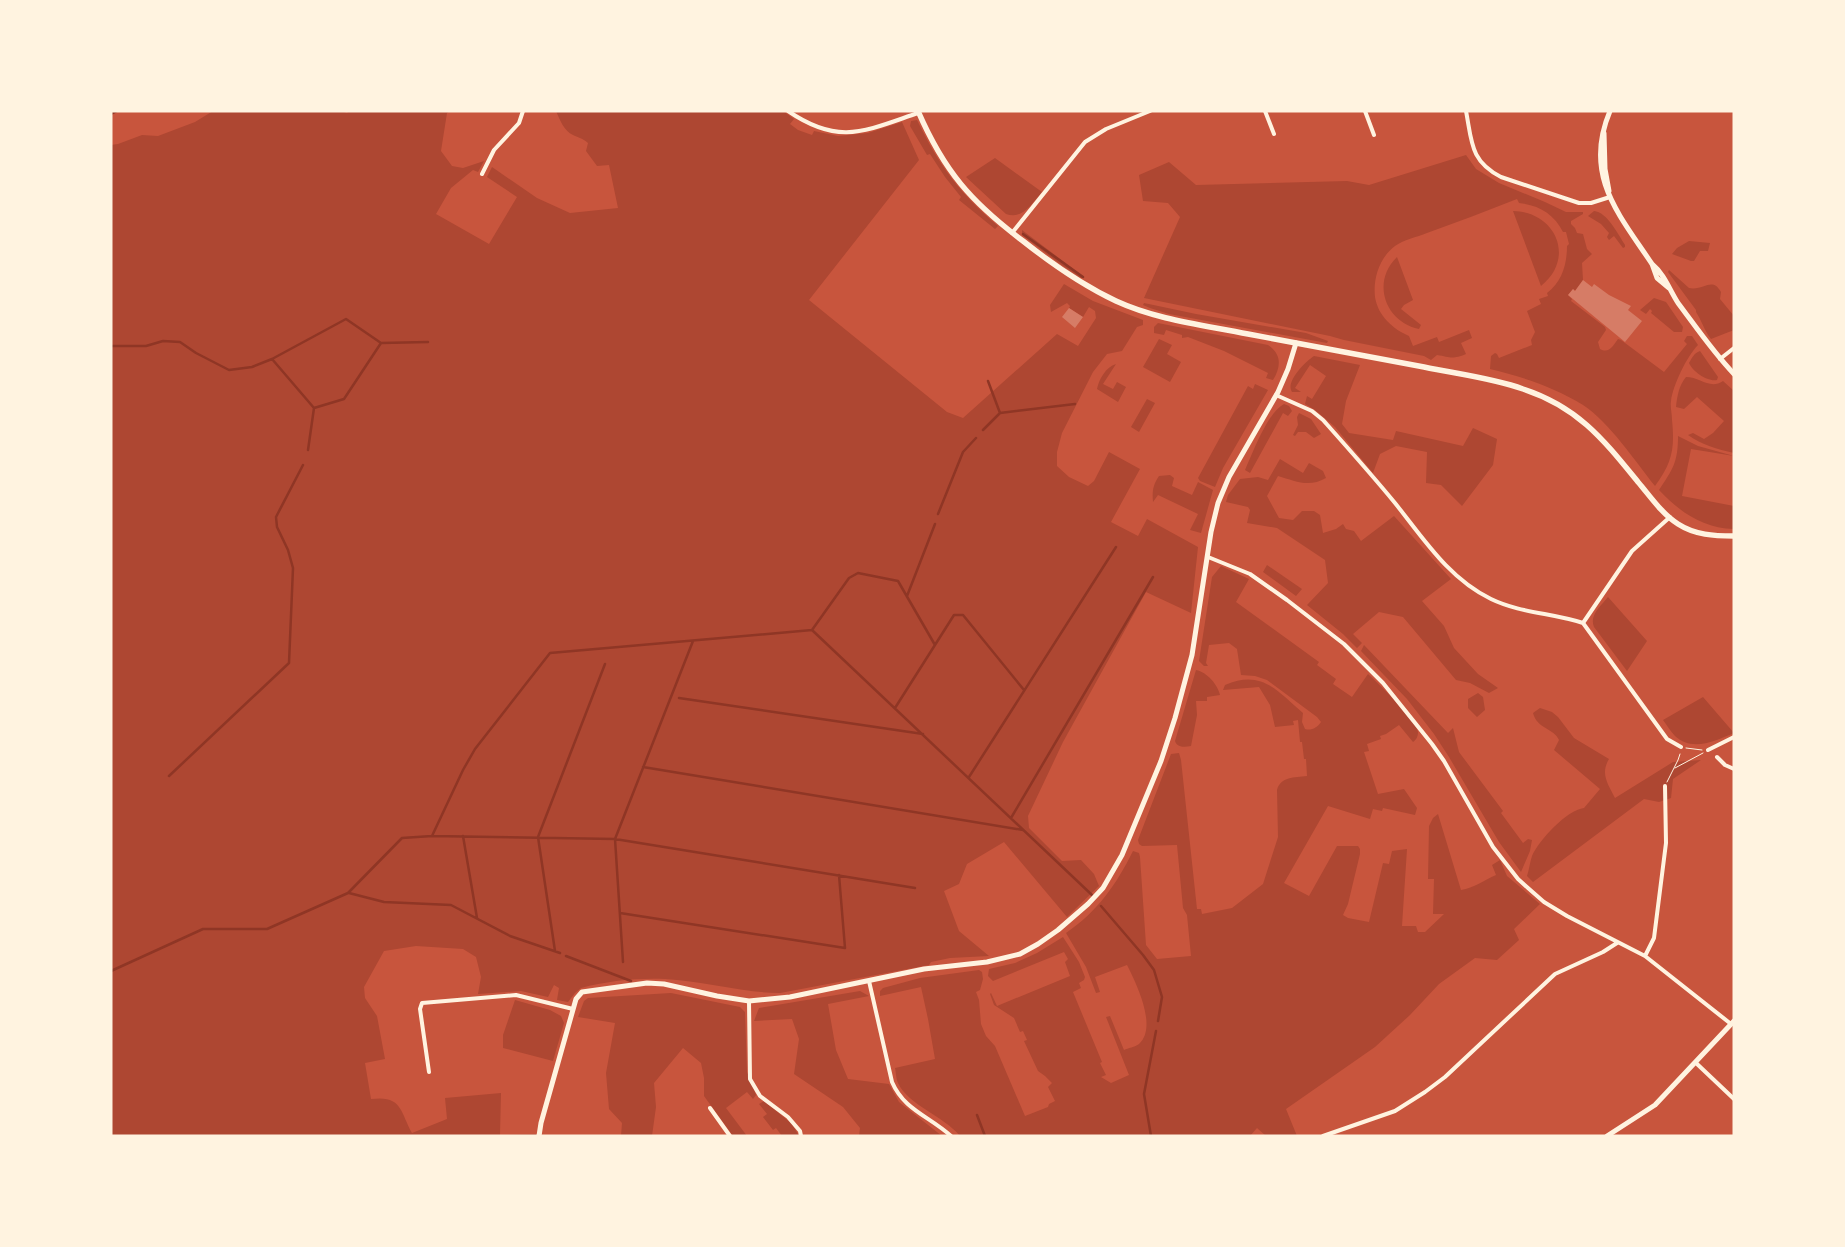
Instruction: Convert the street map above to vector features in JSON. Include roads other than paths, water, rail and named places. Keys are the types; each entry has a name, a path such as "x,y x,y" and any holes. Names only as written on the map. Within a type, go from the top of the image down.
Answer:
{"main road":[{"path":"918,112 930,138 955,179 978,204 1012,233 1068,275 1118,302 1169,319 1509,384 1551,400 1578,416 1604,441 1653,500 1678,524 1697,533 1734,536"}],"street":[{"path":"482,174 494,150 519,123 523,111"},
{"path":"788,111 816,128 845,133 867,130 918,112"},
{"path":"1012,233 1074,153 1085,142 1106,129 1150,111"},
{"path":"1264,111 1274,134"},
{"path":"1364,111 1374,135"},
{"path":"1466,111 1475,154 1482,164 1491,171 1502,177 1579,203 1591,203 1610,197"},
{"path":"1610,111 1603,132 1605,170 1610,197 1652,264 1660,271 1669,289 1720,359 1734,374"},
{"path":"539,1136 573,1009 576,999 582,992 648,983 664,984 749,1001 790,997 924,969 995,960 1020,954 1058,930 1088,904 1103,888 1122,855 1167,743 1192,655 1214,516 1220,497 1229,477 1276,395 1288,370 1296,343"},
{"path":"1720,359 1734,348"},
{"path":"1276,395 1312,411 1323,420 1439,558 1468,585 1493,600 1515,608 1582,622 1667,739 1681,747"},
{"path":"1582,622 1632,551 1670,517"},
{"path":"1208,557 1250,574 1344,644 1390,691 1444,761 1493,847 1518,879 1544,902 1617,943 1645,956 1732,1022 1655,1105 1607,1136"},
{"path":"1708,750 1734,737"},
{"path":"1716,758 1734,769"},
{"path":"1645,956 1654,938 1666,843 1665,786"},
{"path":"1323,1136 1395,1110 1425,1092 1445,1077 1555,974 1604,952 1617,943"},
{"path":"870,981 892,1082 897,1093 912,1108 950,1136"},
{"path":"430,1072 420,1009 422,1003 516,995 573,1009"},
{"path":"749,1001 750,1079 760,1096 788,1117 800,1131 801,1136"},
{"path":"1696,1063 1734,1099"},
{"path":"710,1108 730,1136"}],"waterway":[{"path":"111,114 117,111"},
{"path":"1023,234 1083,277"},
{"path":"272,359 346,319 381,343 344,399 314,408"},
{"path":"111,346 146,346 163,341 180,342 196,353 229,370 252,367 272,359 314,408 308,450"},
{"path":"381,343 428,342"},
{"path":"983,430 1000,413 988,381"},
{"path":"1000,413 1075,404"},
{"path":"938,514 963,452 976,438"},
{"path":"169,776 289,663 293,568 288,550 277,527 276,517 303,465"},
{"path":"907,596 935,524"},
{"path":"969,777 1116,547"},
{"path":"812,630 849,578 858,573 898,581 935,645"},
{"path":"1011,818 1153,577"},
{"path":"895,708 954,615 963,615 1024,690"},
{"path":"111,971 203,929 267,929 348,893 402,838 432,836 475,749 550,653 812,630 1092,895"},
{"path":"623,962 615,839 693,641"},
{"path":"555,951 538,837 605,664"},
{"path":"679,698 923,734"},
{"path":"643,767 1023,830"},
{"path":"432,836 615,839 915,888"},
{"path":"463,836 477,918"},
{"path":"620,913 845,948 839,875"},
{"path":"349,893 384,902 451,905 510,936 560,953"},
{"path":"1101,906 1154,970 1162,997 1158,1021"},
{"path":"566,956 631,981"},
{"path":"1151,1136 1144,1094 1156,1031"},
{"path":"977,1115 985,1136"}]}
